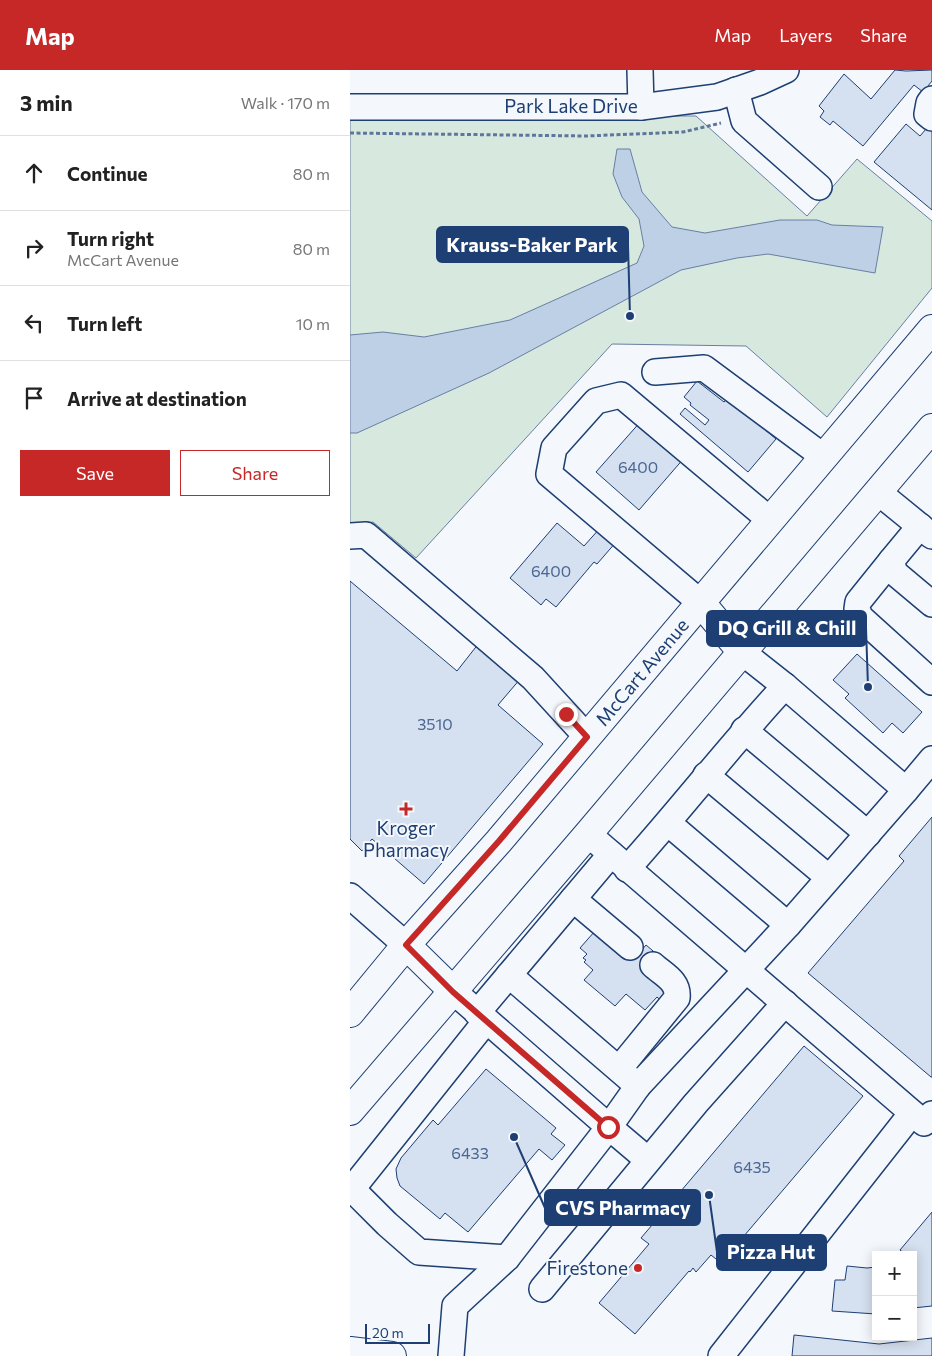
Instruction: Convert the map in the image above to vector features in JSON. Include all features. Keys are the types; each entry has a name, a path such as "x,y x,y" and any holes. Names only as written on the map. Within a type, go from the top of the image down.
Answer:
{"main road":[{"name":"McCart Avenue","path":"350,1013 406,945 499,841 932,329"},
{"path":"350,1111 932,428"},
{"path":"700,603 742,652"},
{"path":"406,945 453,992"},
{"path":"350,1351 392,1356"}],"street":[{"path":"640,70 641,107"},
{"name":"Park Lake Drive","path":"350,106 641,107 717,97 786,70"},
{"path":"736,90 744,121 819,186"},
{"path":"932,99 929,103 927,114 932,118"},
{"path":"655,372 704,368 824,457"},
{"path":"700,603 550,474 554,448 596,401 622,395 770,520"},
{"path":"878,492 926,531 858,602 857,609 860,617 932,682"},
{"path":"350,536 366,535 533,678 587,737"},
{"path":"893,567 932,604"},
{"path":"742,652 785,686 906,790"},
{"path":"507,1258 419,1252 351,1195 482,1016 509,975 573,899 668,823 744,730 785,686"},
{"path":"744,730 868,834"},
{"path":"451,1356 455,1306 507,1258 638,1086 788,925 932,759"},
{"path":"706,775 828,877"},
{"path":"668,823 788,925"},
{"path":"588,834 785,1004 922,1114 721,1356"},
{"path":"573,899 630,947"},
{"path":"355,910 406,945"},
{"path":"619,1068 677,998 678,991 676,985 653,965"},
{"path":"509,975 638,1086"},
{"path":"453,992 648,1160"},
{"path":"542,1289 696,1103 785,1004"}],"path":[{"path":"350,133 586,136 683,132 743,116"}],"shaded area":[{"path":"350,116 696,116 807,216 857,159 932,221 932,288 827,417 746,346 612,344 416,558 373,522 350,526"}],"water":[{"path":"617,149 630,149 642,192 672,227 705,233 780,220 817,220 832,225 883,227 875,273 768,254 737,258 681,270 489,373 357,433 350,433 350,335 383,332 424,337 510,320 637,263 644,246 639,219 622,197 613,174"}],"building":[{"path":"895,70 932,70 932,81 923,92 914,85 863,146 833,121 830,125 820,117 824,111 819,106 844,74 871,99"},
{"path":"932,122 932,210 874,162 906,124 920,136"},
{"path":"697,381 724,402 728,398 776,439 748,472 680,414 685,408 705,425 709,420 690,405 691,403 684,397"},
{"path":"642,420 685,457 639,510 596,472"},
{"path":"557,523 584,546 601,527 617,541 597,564 594,562 556,607 546,599 541,605 510,578"},
{"path":"350,581 457,671 479,643 521,678 498,705 543,744 424,884 372,839 362,851 350,839"},
{"path":"857,654 922,712 903,733 892,723 883,733 845,698 849,694 833,680"},
{"path":"932,817 931,1077 808,973 904,861 899,856"},
{"path":"595,931 635,958 646,945 659,956 666,1005 657,997 645,1010 626,994 615,1006 584,980 593,970 584,962 586,960 583,958 587,954 580,948"},
{"path":"804,1046 863,1096 721,1263 711,1255 696,1272 693,1268 689,1271 635,1334 599,1303 649,1244 641,1238"},
{"path":"486,1069 556,1128 551,1134 565,1145 552,1160 539,1149 468,1232 445,1213 440,1219 400,1186 396,1169 401,1158 433,1120 438,1125"},
{"path":"932,1212 932,1306 917,1308 917,1251 900,1250"},
{"path":"847,1266 872,1267 872,1314 832,1311 835,1280 845,1280"},
{"path":"794,1335 879,1344 932,1338 932,1356 792,1356"}],"place":[{"name":"Krauss-Baker Park","path":"630,316"},
{"name":"DQ Grill & Chill","path":"868,687"},
{"name":"Kroger Pharmacy","path":"406,809"},
{"name":"CVS Pharmacy","path":"514,1137"},
{"name":"Pizza Hut","path":"709,1195"},
{"name":"Firestone","path":"638,1268"}],"route":[{"path":"566,714 587,737 499,841 406,945 453,992 608,1127"}]}
